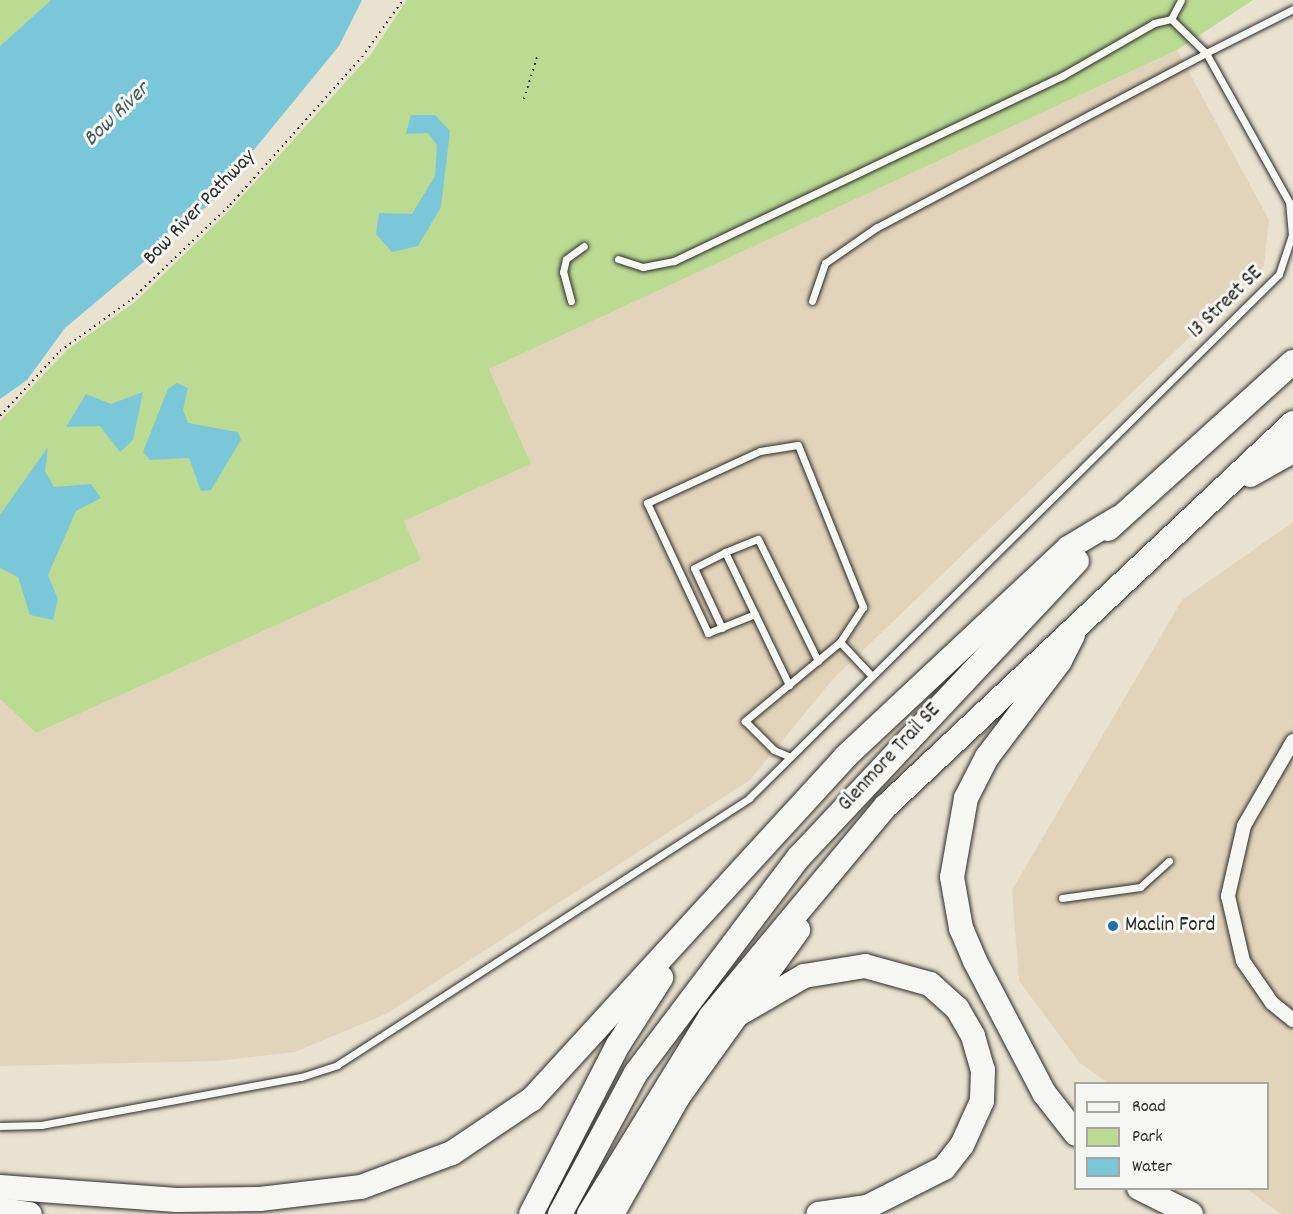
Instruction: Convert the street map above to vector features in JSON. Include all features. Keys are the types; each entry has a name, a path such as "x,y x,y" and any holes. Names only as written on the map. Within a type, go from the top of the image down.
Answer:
{"highway":[{"name":"Glenmore Trail SE","path":"560,1214 636,1073 799,857 1118,518 1293,362"},
{"name":"Glenmore Trail SE","path":"589,1214 710,1017 886,806 1213,493 1293,423"},
{"path":"1213,493 1293,451"},
{"path":"0,1187 78,1196 236,1199 333,1192 395,1176 452,1153 532,1099 693,929 844,757 1068,548 1118,518"},
{"path":"1074,1131 1044,1093 983,976 961,928 952,877 966,798 1015,715 1060,661 1081,619"},
{"path":"612,1214 678,1097 873,835 886,806"},
{"path":"531,1214 618,1045 693,929"},
{"path":"737,1015 804,976 865,966 930,984 965,1018 973,1036 983,1070 982,1101 944,1168 867,1207 818,1214"},
{"path":"1142,1190 1191,1214"},
{"path":"0,1210 30,1214"}],"street":[{"path":"1293,741 1244,826 1228,896 1243,962 1272,1003 1293,1020"}],"lane":[{"path":"618,259 643,267 674,261 1171,19 1181,0"},
{"path":"812,301 825,263 877,227 1293,9"},
{"name":"13 Street SE","path":"0,1126 41,1125 301,1077 337,1065 720,820 789,756 975,569 1279,274 1292,235 1289,202 1206,53 1171,19"},
{"path":"571,301 563,272 566,259 584,246"},
{"path":"755,614 708,633 647,503 760,451 798,445 863,607 840,642 746,721 774,750 789,756"},
{"path":"722,628 694,568 758,539 818,661"},
{"path":"725,552 789,685"},
{"path":"840,642 870,674"},
{"path":"1062,898 1140,886 1169,861"}],"path":[{"name":"Bow River Pathway","path":"0,416 60,351 132,299 230,205 362,57 402,0"},
{"path":"524,99 538,54"}],"shaded area":[{"path":"1177,50 1269,220 1264,266 833,679 750,780 386,1014 295,1052 218,1061 0,1066 0,699 36,733 421,560 404,521 531,464 489,369"},
{"path":"1293,522 1293,1214 1281,1214 1248,1190 1269,1190 1269,1082 1107,1082 1080,1063 1019,981 1012,890 1182,600"}],"green space":[{"path":"0,0 51,0 0,46"},
{"path":"407,0 1253,0 1177,50 489,369 531,464 404,521 421,560 36,733 0,699 0,421 67,350 135,302 228,212 371,54"}],"water":[{"name":"Bow River","path":"51,0 362,0 339,46 207,207 170,226 164,245 65,328 27,380 0,399 0,46"},
{"path":"411,115 435,115 450,131 441,207 418,246 392,252 376,234 379,213 412,214 435,176 437,145 428,133 406,134"},
{"path":"177,383 188,388 183,410 188,423 238,432 241,440 211,490 201,491 189,458 150,460 143,452 168,389"},
{"path":"143,392 133,440 120,452 100,426 66,427 86,394 111,404"},
{"path":"48,447 45,471 54,487 91,484 101,498 76,511 48,575 58,599 53,620 30,615 18,577 0,568 0,515"}],"place":[{"name":"Maclin Ford","path":"1113,926"}]}
